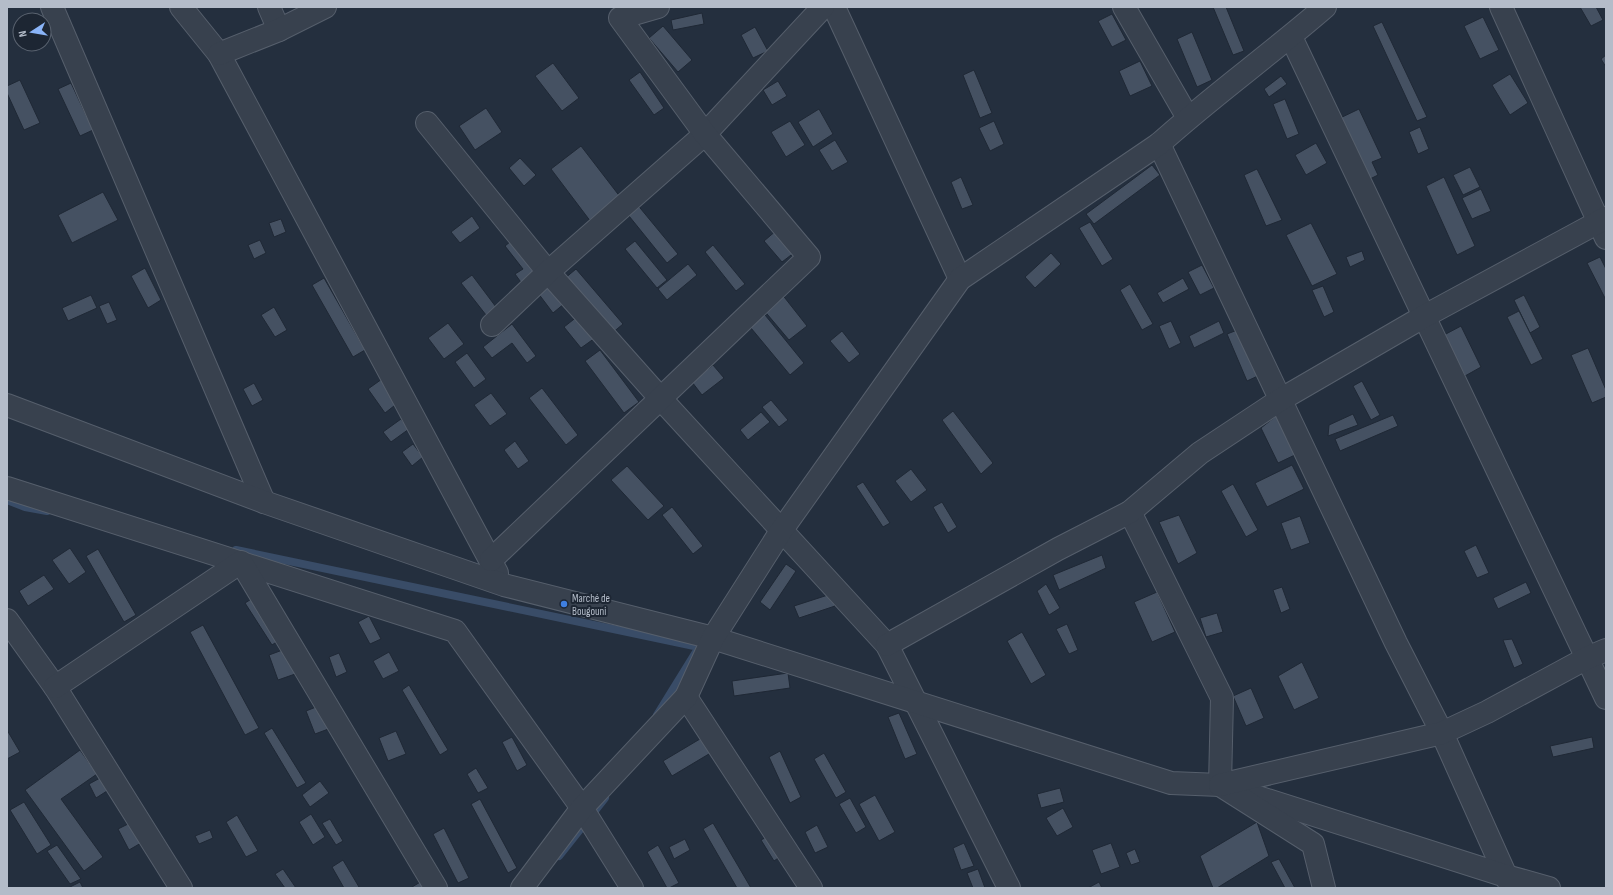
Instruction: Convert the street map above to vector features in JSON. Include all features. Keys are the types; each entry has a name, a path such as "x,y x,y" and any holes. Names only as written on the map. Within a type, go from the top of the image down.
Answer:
{"street":[{"path":"52,7 264,502"},
{"path":"181,7 219,54 504,585"},
{"path":"269,7 279,30"},
{"path":"219,54 279,30 325,7"},
{"path":"490,560 809,257 705,134 620,18 658,7"},
{"path":"492,325 548,272 705,134 823,7"},
{"path":"834,7 960,280"},
{"path":"1124,7 1188,118"},
{"path":"522,888 582,808 686,697 713,638 781,531 960,280 1159,144 1188,118 1291,37 1325,7"},
{"path":"887,645 1058,549 1130,512 1200,453 1280,400 1423,317 1604,226 1501,7"},
{"path":"1291,37 1423,317 1596,654 1606,698"},
{"path":"427,123 548,272 661,399 887,645 1009,888"},
{"path":"1159,144 1396,643 1442,733 1509,882"},
{"path":"7,406 264,502 504,585 713,638 1171,783 1220,785 1442,733 1487,712 1596,654"},
{"path":"7,488 455,631 582,808 632,888"},
{"path":"1130,512 1222,698 1220,785"},
{"path":"55,687 241,562"},
{"path":"241,562 436,888"},
{"path":"7,620 55,687 181,888"},
{"path":"686,697 811,888"},
{"path":"1220,785 1509,882 1549,888"},
{"path":"1220,785 1314,844 1324,888"}],"building":[{"path":"1213,7 1226,7 1244,51 1233,55"},
{"path":"1580,7 1596,7 1603,20 1591,26"},
{"path":"702,13 704,24 673,30 671,20"},
{"path":"1112,14 1126,40 1112,47 1098,21"},
{"path":"1483,17 1499,50 1480,59 1464,26"},
{"path":"1382,22 1427,117 1417,121 1373,26"},
{"path":"663,26 692,60 678,72 649,38"},
{"path":"755,27 768,51 753,58 741,35"},
{"path":"1192,32 1212,80 1197,87 1177,39"},
{"path":"1606,55 1606,67 1601,59"},
{"path":"1140,61 1152,86 1130,96 1119,71"},
{"path":"553,63 579,98 562,111 535,76"},
{"path":"974,70 992,113 980,118 963,75"},
{"path":"640,72 664,108 654,115 629,80"},
{"path":"1510,74 1528,103 1510,115 1492,85"},
{"path":"1281,76 1287,84 1269,97 1264,89"},
{"path":"20,80 40,123 24,130 7,93 7,86"},
{"path":"778,81 787,96 772,105 763,90"},
{"path":"71,83 93,130 80,136 58,89"},
{"path":"1285,99 1299,134 1287,139 1273,104"},
{"path":"486,108 502,132 475,150 459,126"},
{"path":"819,109 833,134 813,147 798,122"},
{"path":"1359,109 1382,158 1372,162 1378,175 1366,181 1338,119"},
{"path":"790,121 805,145 786,157 771,132"},
{"path":"994,121 1004,144 990,151 979,128"},
{"path":"1420,127 1429,149 1418,154 1409,132"},
{"path":"835,140 848,162 832,171 819,150"},
{"path":"1316,143 1327,163 1306,175 1295,155"},
{"path":"581,146 621,198 591,222 551,169"},
{"path":"520,158 536,175 524,186 509,168"},
{"path":"1152,165 1160,175 1094,224 1086,214"},
{"path":"1470,167 1480,187 1463,195 1453,175"},
{"path":"1257,169 1282,220 1266,226 1244,175"},
{"path":"961,177 973,205 962,209 951,182"},
{"path":"1444,177 1475,246 1457,255 1426,186"},
{"path":"1481,189 1491,211 1472,219 1462,198"},
{"path":"103,192 118,220 72,243 58,215"},
{"path":"636,203 678,254 667,263 625,211"},
{"path":"472,216 480,228 460,243 451,232"},
{"path":"281,219 286,232 274,237 269,223"},
{"path":"1090,222 1113,259 1102,266 1079,228"},
{"path":"1311,223 1337,274 1312,286 1286,235"},
{"path":"777,230 795,252 782,262 764,241"},
{"path":"516,237 542,270 523,285 515,274 523,269 505,246"},
{"path":"260,240 266,253 254,259 248,245"},
{"path":"635,241 667,280 657,288 625,249"},
{"path":"713,245 745,284 736,291 705,252"},
{"path":"1362,251 1365,260 1350,267 1346,257"},
{"path":"1051,253 1061,264 1035,288 1025,277"},
{"path":"1600,257 1606,269 1606,300 1587,263"},
{"path":"688,264 697,275 667,300 658,289"},
{"path":"1202,265 1214,288 1200,295 1188,272"},
{"path":"145,268 161,300 148,308 131,276"},
{"path":"576,269 623,324 611,334 564,279"},
{"path":"472,275 496,307 486,315 461,283"},
{"path":"324,278 365,350 353,357 312,285"},
{"path":"1183,278 1189,289 1163,303 1157,293"},
{"path":"551,284 565,303 553,313 538,293"},
{"path":"1130,284 1153,324 1142,330 1120,290"},
{"path":"1323,286 1334,312 1324,317 1312,290"},
{"path":"781,293 807,326 789,340 762,308"},
{"path":"91,295 97,308 68,321 62,308"},
{"path":"1524,295 1540,327 1530,333 1514,300"},
{"path":"109,302 117,320 107,324 99,306"},
{"path":"274,307 287,330 275,337 261,315"},
{"path":"761,310 804,363 790,375 746,322"},
{"path":"1519,311 1543,359 1531,365 1507,317"},
{"path":"578,316 595,338 581,348 564,327"},
{"path":"1171,321 1181,343 1169,349 1159,326"},
{"path":"1219,321 1224,333 1194,348 1189,336"},
{"path":"448,323 464,344 444,359 428,338"},
{"path":"512,324 536,356 527,363 512,343 492,358 483,347"},
{"path":"1461,326 1481,367 1465,376 1444,335"},
{"path":"1240,329 1260,375 1247,381 1227,334"},
{"path":"842,331 860,354 849,363 830,341"},
{"path":"1588,348 1606,390 1606,397 1592,403 1571,355"},
{"path":"600,350 639,402 624,413 585,361"},
{"path":"467,353 486,379 474,388 455,362"},
{"path":"713,365 724,378 702,395 692,382"},
{"path":"382,379 399,402 385,413 368,389"},
{"path":"1362,381 1380,415 1371,420 1353,386"},
{"path":"254,383 263,400 252,406 243,389"},
{"path":"542,388 578,435 566,445 529,398"},
{"path":"491,393 507,414 490,426 474,405"},
{"path":"771,400 788,420 779,427 762,407"},
{"path":"953,411 993,463 981,474 942,420"},
{"path":"761,412 770,422 748,440 740,430"},
{"path":"1353,414 1358,425 1328,436 1329,425"},
{"path":"1393,415 1398,426 1340,451 1335,439"},
{"path":"1276,416 1297,454 1278,463 1261,428"},
{"path":"401,419 409,429 391,442 383,432"},
{"path":"515,441 529,461 518,469 504,450"},
{"path":"413,444 423,457 412,466 402,452"},
{"path":"1292,465 1304,489 1267,507 1255,483"},
{"path":"627,466 664,506 648,520 611,480"},
{"path":"911,469 927,490 911,502 895,481"},
{"path":"863,482 890,523 883,527 856,486"},
{"path":"1233,484 1258,530 1246,537 1221,491"},
{"path":"942,502 957,527 948,533 933,507"},
{"path":"672,507 703,546 693,554 662,515"},
{"path":"1179,515 1197,553 1178,564 1159,522"},
{"path":"1300,516 1310,543 1291,550 1281,523"},
{"path":"1476,545 1489,573 1477,578 1464,551"},
{"path":"70,548 86,572 69,584 52,560"},
{"path":"98,549 136,615 124,622 86,556"},
{"path":"1102,555 1106,568 1059,590 1053,575"},
{"path":"786,564 796,571 770,610 760,602"},
{"path":"44,575 54,589 28,606 19,591"},
{"path":"1526,582 1531,593 1498,609 1493,598"},
{"path":"1046,584 1060,608 1049,615 1037,591"},
{"path":"1282,587 1290,609 1281,613 1273,590"},
{"path":"1157,592 1175,632 1152,642 1134,602"},
{"path":"831,594 835,606 799,618 794,606"},
{"path":"253,598 281,639 272,645 245,603"},
{"path":"1217,613 1223,632 1206,637 1200,618"},
{"path":"369,616 381,639 370,644 358,622"},
{"path":"1067,624 1078,650 1069,654 1056,629"},
{"path":"203,625 259,728 245,735 190,632"},
{"path":"1022,632 1046,675 1031,684 1007,641"},
{"path":"1512,639 1523,664 1514,668 1503,640"},
{"path":"288,648 298,673 278,680 269,655"},
{"path":"389,652 399,671 383,679 373,661"},
{"path":"339,653 347,672 336,677 329,657"},
{"path":"1302,662 1319,698 1294,710 1278,676"},
{"path":"788,673 790,688 734,696 732,681"},
{"path":"409,685 448,750 440,755 402,690"},
{"path":"1251,688 1264,718 1246,726 1233,696"},
{"path":"321,705 331,728 315,734 306,711"},
{"path":"899,713 917,754 905,759 888,717"},
{"path":"272,728 306,783 297,788 264,733"},
{"path":"7,730 20,752 7,759"},
{"path":"715,730 724,745 672,776 663,761"},
{"path":"396,731 406,754 388,761 379,738"},
{"path":"512,737 527,765 517,771 502,742"},
{"path":"1592,737 1594,748 1553,757 1550,746"},
{"path":"80,750 97,774 61,799 103,857 84,871 25,790"},
{"path":"780,751 801,797 790,803 769,757"},
{"path":"824,753 846,792 836,798 814,759"},
{"path":"476,768 488,788 478,793 467,774"},
{"path":"100,778 107,791 96,798 89,784"},
{"path":"320,781 329,793 310,807 302,795"},
{"path":"1060,788 1064,802 1041,808 1037,794"},
{"path":"875,795 895,832 879,841 859,804"},
{"path":"850,798 866,827 856,833 839,804"},
{"path":"480,799 517,868 508,873 471,804"},
{"path":"24,802 51,845 37,854 10,810"},
{"path":"1063,808 1073,827 1057,836 1046,818"},
{"path":"311,814 325,837 313,845 299,822"},
{"path":"237,815 258,851 246,857 226,822"},
{"path":"330,819 343,841 336,845 322,823"},
{"path":"1257,822 1269,856 1217,888 1213,888 1200,856"},
{"path":"130,823 141,843 129,850 118,829"},
{"path":"713,823 751,888 737,888 703,829"},
{"path":"817,825 828,847 815,853 805,832"},
{"path":"444,828 469,878 458,883 433,834"},
{"path":"210,830 213,838 199,844 195,836"},
{"path":"772,834 784,854 774,861 761,840"},
{"path":"685,839 690,850 674,859 669,847"},
{"path":"964,843 974,866 961,870 953,848"},
{"path":"1111,843 1120,867 1101,874 1092,850"},
{"path":"57,845 81,879 70,884 47,851"},
{"path":"658,845 679,883 669,888 667,888 647,852"},
{"path":"1135,849 1140,862 1131,865 1126,853"},
{"path":"1279,859 1295,888 1285,888 1271,862"},
{"path":"343,860 359,887 344,888 332,867"},
{"path":"283,869 296,888 285,888 275,874"},
{"path":"978,869 985,888 973,888 967,873"},
{"path":"422,881 426,888 412,887"},
{"path":"80,882 83,888 68,888"},
{"path":"1099,882 1102,888 1088,888"}],"waterway":[{"path":"7,500 25,507 47,511"},
{"path":"236,550 699,647 657,715"},
{"path":"559,856 605,798"}],"place":[{"name":"Marché de Bougouni","path":"564,604"}]}
